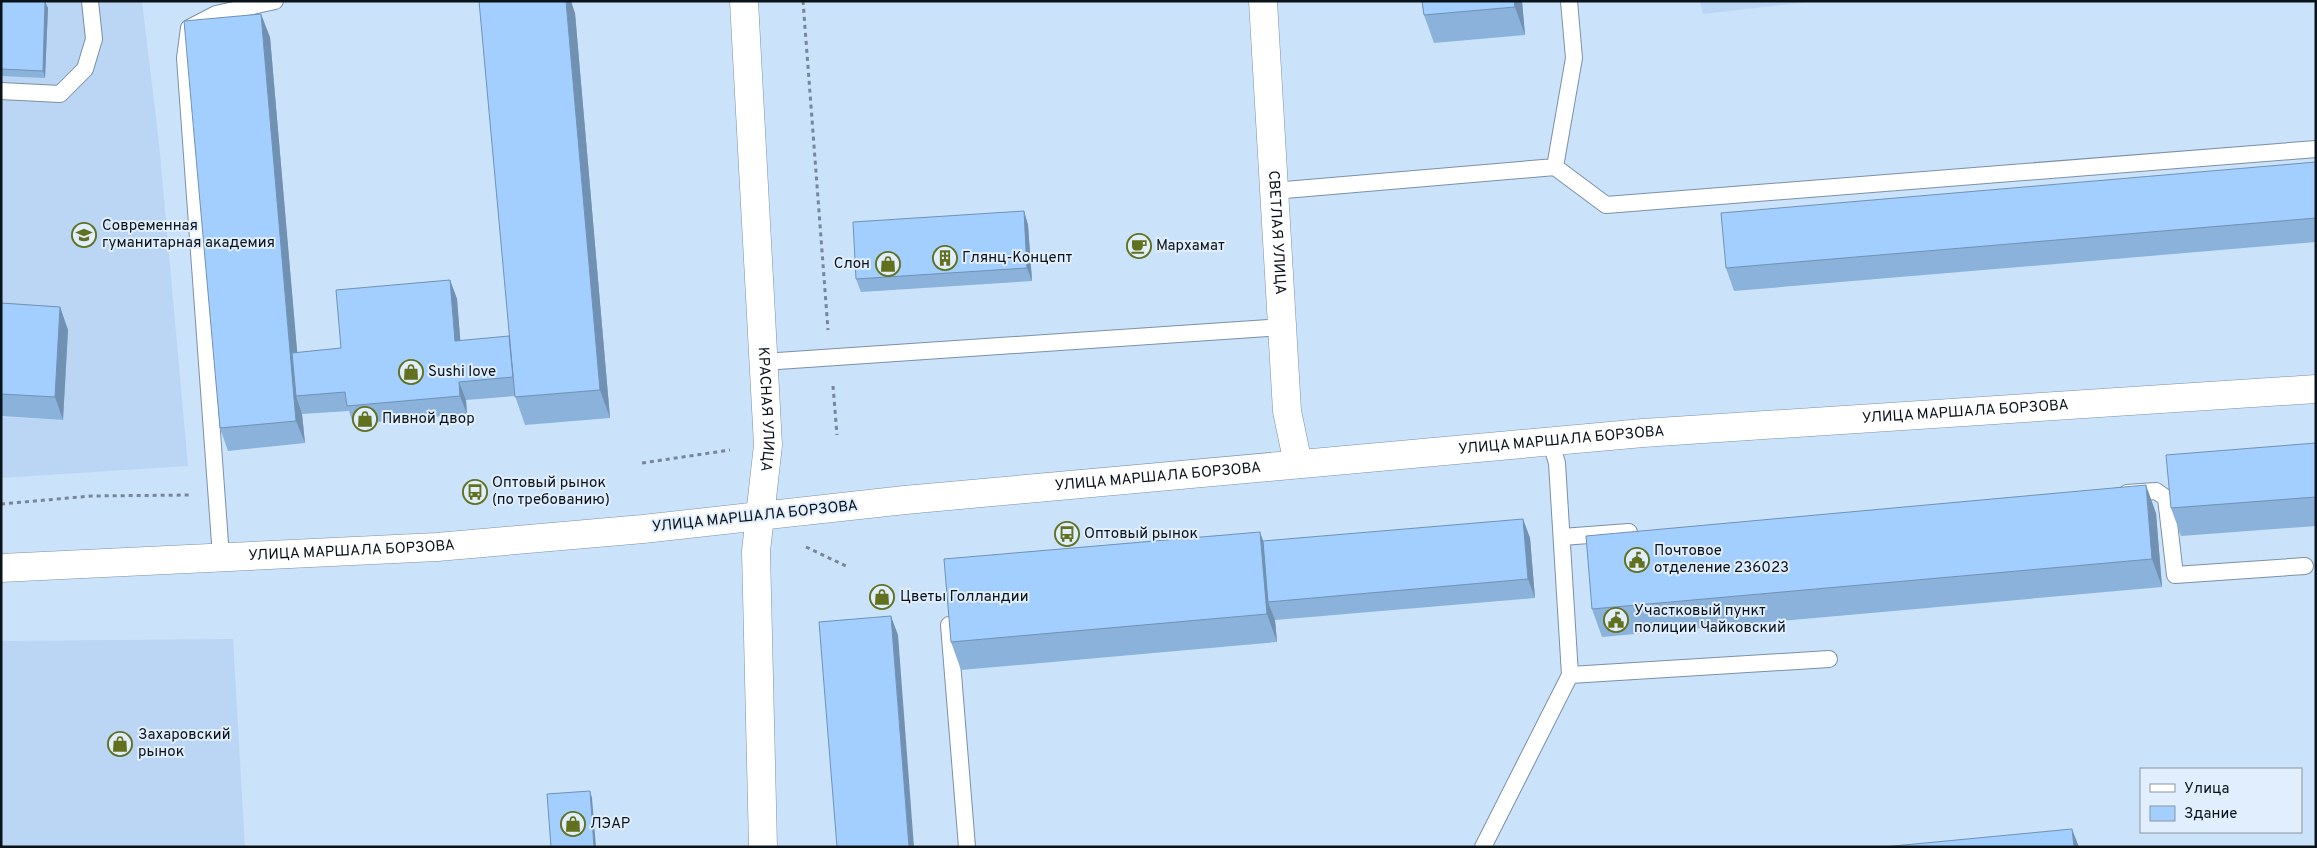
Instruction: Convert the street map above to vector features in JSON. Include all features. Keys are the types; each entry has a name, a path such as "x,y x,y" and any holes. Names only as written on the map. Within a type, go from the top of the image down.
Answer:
{"main road":[{"name":"КРАСНАЯ УЛИЦА","path":"744,1 768,445 756,551 763,847"},
{"name":"СВЕТЛАЯ УЛИЦА","path":"1263,1 1287,411 1298,464"},
{"name":"УЛИЦА МАРШАЛА БОРЗОВА","path":"1,568 437,547 643,529 905,500 1551,443 1642,433 2316,388"}],"lane":[{"path":"1,91 60,94 85,69 94,39 90,1"},
{"path":"221,557 185,58 189,28 216,14 275,1"},
{"path":"1555,167 1574,58 1569,1"},
{"path":"1273,191 1555,167 1606,205 2316,149"},
{"path":"763,362 1282,326"},
{"path":"1483,847 1570,675 1556,463 1551,443"},
{"path":"2107,495 2156,491 2166,498 2175,575 2305,566"},
{"path":"1562,537 1641,531"},
{"path":"949,626 967,847"},
{"path":"1570,675 1829,659"}],"path":[{"path":"803,1 837,435"},
{"path":"642,463 730,450"},
{"path":"1,504 91,496 217,495"},
{"path":"802,545 848,567"}],"shaded area":[{"name":"Современная гуманитарная академия","path":"1,1 142,1 159,143 188,466 1,478 1,417 63,420 68,330 1,326"},
{"path":"1700,1 1818,1 1703,14"},
{"name":"Захаровский рынок","path":"233,639 245,847 1,847 1,641"}],"building":[{"path":"1,1 45,1 43,71 1,69"},
{"path":"479,1 566,1 600,390 515,397"},
{"path":"1422,1 1514,1 1515,7 1424,15"},
{"path":"261,14 296,421 220,428 184,21"},
{"path":"2316,162 2316,218 1726,268 1721,213"},
{"name":"Глянц-Концепт","path":"1024,211 1027,268 856,279 853,222"},
{"path":"450,280 455,341 509,336 513,377 459,382 460,396 347,406 345,392 296,396 292,353 341,348 336,290"},
{"path":"1,303 60,307 55,397 1,394"},
{"path":"2316,443 2316,497 2171,508 2166,455"},
{"path":"2146,485 2152,559 1592,609 1586,536"},
{"path":"1523,519 1528,579 1268,602 1263,541"},
{"path":"1260,532 1267,614 951,642 944,559"},
{"path":"891,616 909,847 837,847 819,622"},
{"name":"ЛЭАР","path":"590,791 594,847 551,847 547,794"},
{"path":"2072,829 2074,847 1883,847"}],"place":[{"name":"Современная гуманитарная академия","path":"84,235"},
{"name":"Мархамат","path":"1139,246"},
{"name":"Глянц-Концепт","path":"945,258"},
{"name":"Слон","path":"888,264"},
{"name":"Sushi love","path":"411,372"},
{"name":"Пивной двор","path":"365,419"},
{"name":"Оптовый рынок (по требованию)","path":"475,492"},
{"name":"Оптовый рынок","path":"1067,534"},
{"name":"Почтовое отделение 236023","path":"1637,560"},
{"name":"Цветы Голландии","path":"882,597"},
{"name":"Участковый пункт полиции Чайковский","path":"1616,620"},
{"name":"Захаровский рынок","path":"120,744"},
{"name":"ЛЭАР","path":"573,824"}]}
